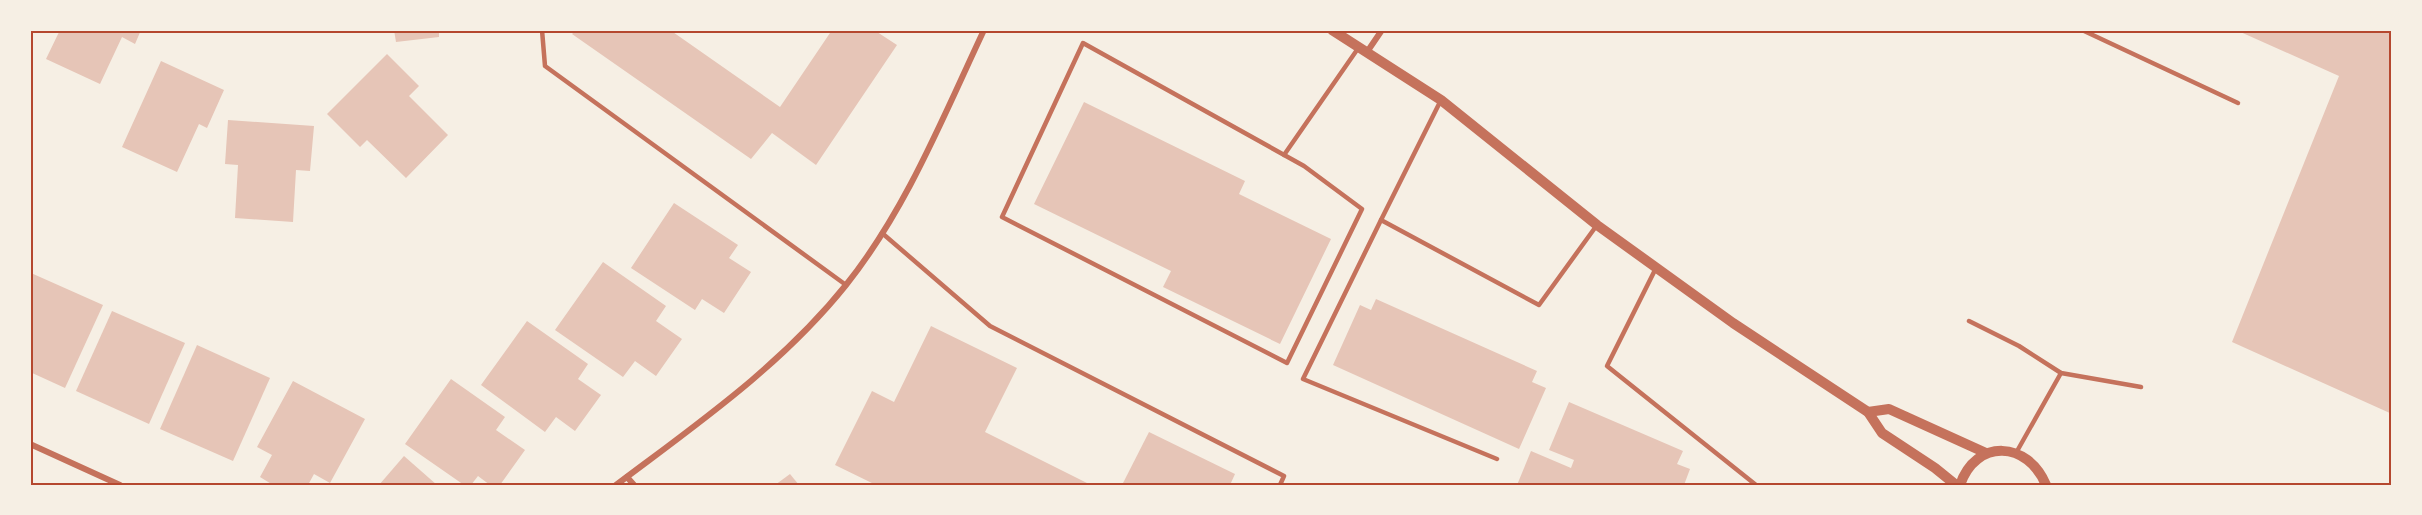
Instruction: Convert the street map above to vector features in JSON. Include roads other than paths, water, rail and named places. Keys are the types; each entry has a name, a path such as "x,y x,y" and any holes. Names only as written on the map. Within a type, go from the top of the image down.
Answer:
{"street":[{"path":"616,485 747,386 799,338 846,285 882,233 920,166 984,30"},
{"path":"1332,30 1441,100 1597,225 1656,268 1868,412 1882,433 1958,485 1974,461 1986,453 2002,450 2016,453 2030,460 2040,471 2046,485"},
{"path":"1363,50 1382,30"},
{"path":"1868,412 1889,410 1986,453"},
{"path":"30,444 120,485"},
{"path":"627,477 634,485"}],"lane":[{"path":"542,30 546,66 846,285"},
{"path":"2082,30 2238,103"},
{"path":"1083,43 1284,155 1304,166 1362,209 1287,363 1002,217 1083,43"},
{"path":"1284,155 1363,50"},
{"path":"1441,100 1303,379 1497,459"},
{"path":"1381,220 1539,305 1597,225"},
{"path":"882,233 990,326 1284,476 1280,485"},
{"path":"1656,268 1607,366 1756,485"},
{"path":"1969,321 2019,346 2061,373 2141,387"},
{"path":"2016,453 2061,373"}]}
